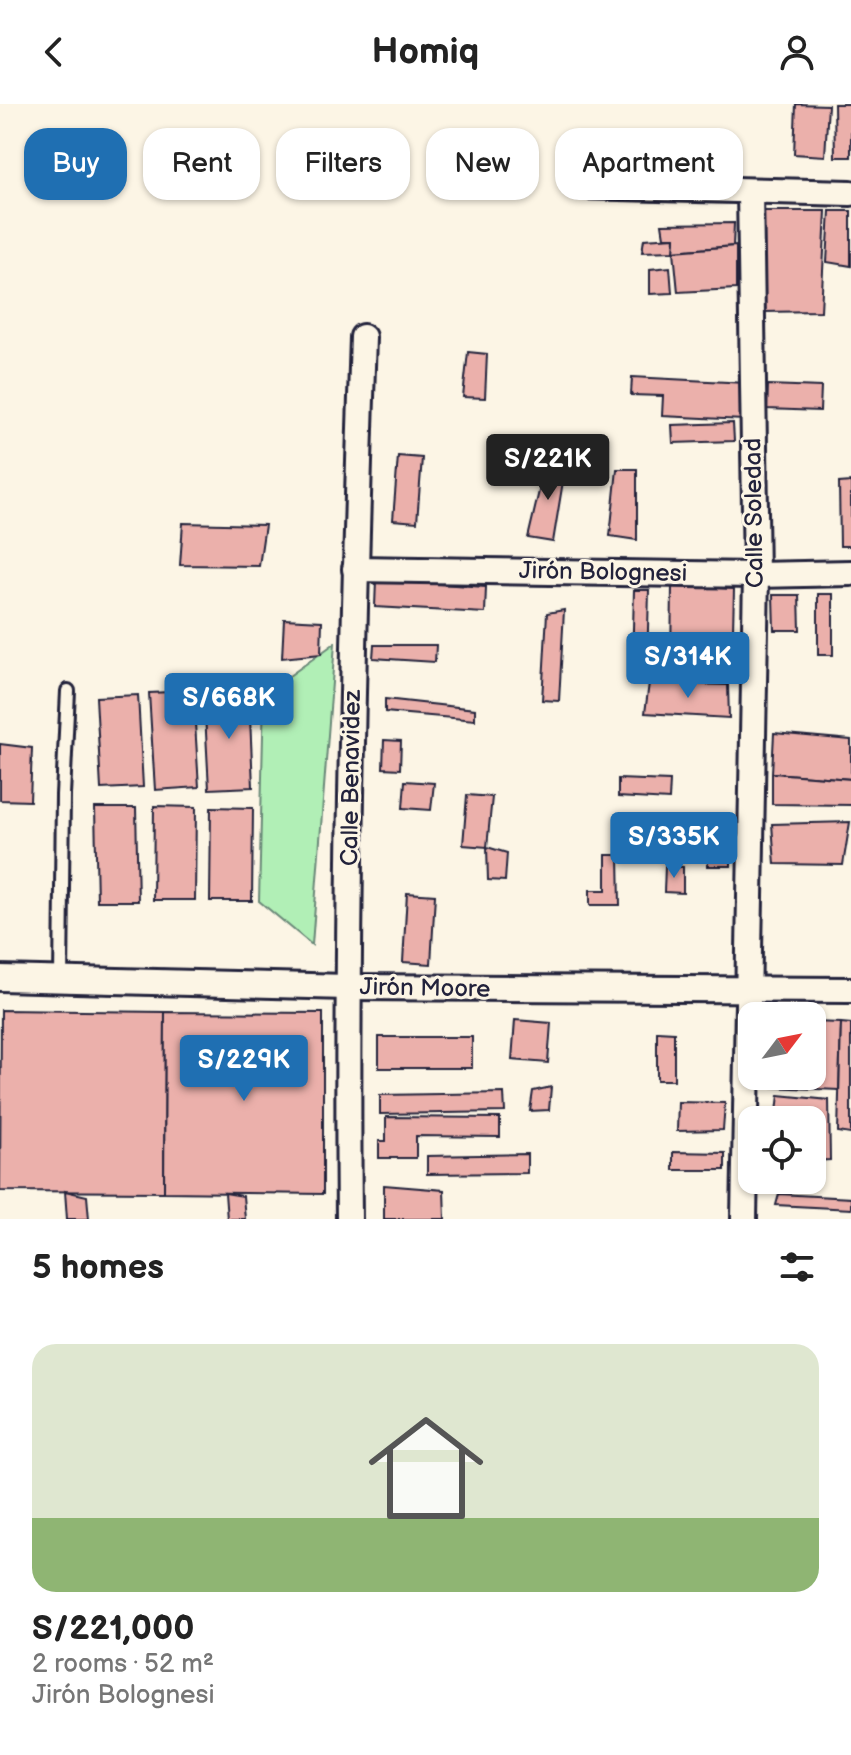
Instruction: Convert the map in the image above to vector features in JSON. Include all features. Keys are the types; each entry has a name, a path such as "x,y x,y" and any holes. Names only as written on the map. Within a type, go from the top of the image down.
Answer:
{"street":[{"path":"743,191 851,193"},
{"name":"Calle Soledad","path":"744,1219 756,575 750,191"},
{"name":"Calle Benavidez","path":"349,1219 347,987 363,337"},
{"name":"Jirón Bolognesi","path":"355,569 756,575 851,573"},
{"name":"Jirón Moore","path":"0,978 347,987 851,990"}],"lane":[{"path":"61,980 62,810 68,691"}],"green space":[{"path":"335,643 312,945 259,901 264,694"}],"building":[{"path":"796,104 828,105 825,156 794,154"},
{"path":"834,104 851,104 851,157 835,157"},
{"path":"763,211 826,211 821,311 763,312"},
{"path":"830,211 851,211 851,266 827,262"},
{"path":"734,223 733,246 674,251 675,237 664,237 662,224"},
{"path":"675,237 674,251 642,252 644,239"},
{"path":"736,246 736,289 678,292 674,251"},
{"path":"670,267 672,293 650,294 650,269"},
{"path":"468,352 487,354 485,398 463,397"},
{"path":"632,377 746,383 744,420 662,416 663,396 631,395"},
{"path":"768,385 821,387 820,411 767,409"},
{"path":"733,423 734,441 673,443 672,425"},
{"path":"398,456 422,458 417,522 393,520"},
{"path":"547,457 566,463 553,542 528,538"},
{"path":"617,469 637,469 637,540 610,536"},
{"path":"851,482 851,546 840,546 839,483"},
{"path":"183,523 265,525 259,566 180,565"},
{"path":"376,580 486,587 485,613 375,607"},
{"path":"672,585 734,589 732,672 671,665"},
{"path":"634,590 649,590 647,668 632,668"},
{"path":"818,594 833,594 833,655 818,655"},
{"path":"773,595 799,595 800,630 774,630"},
{"path":"564,610 559,701 542,700 547,613"},
{"path":"284,619 322,621 321,654 282,658"},
{"path":"374,645 436,645 435,662 373,658"},
{"path":"649,683 728,685 729,718 645,713"},
{"path":"193,691 199,787 155,790 149,693"},
{"path":"249,693 253,787 209,789 204,695"},
{"path":"138,695 143,787 101,789 96,697"},
{"path":"385,699 475,709 475,720 385,712"},
{"path":"774,733 851,740 851,779 772,773"},
{"path":"384,740 401,741 400,769 383,768"},
{"path":"0,744 32,748 30,801 0,800"},
{"path":"772,773 851,779 851,805 772,804"},
{"path":"618,779 670,781 669,800 618,797"},
{"path":"405,781 434,783 431,810 403,808"},
{"path":"467,795 492,797 487,847 463,845"},
{"path":"154,806 196,807 195,900 153,900"},
{"path":"211,807 253,808 252,901 210,901"},
{"path":"95,808 136,808 138,901 97,901"},
{"path":"850,822 843,865 775,864 772,824"},
{"path":"731,844 731,866 708,866 707,845"},
{"path":"487,847 507,853 505,881 488,880"},
{"path":"606,855 619,855 620,905 590,905 590,890 606,890"},
{"path":"665,866 683,867 683,893 664,892"},
{"path":"407,893 435,895 431,964 403,962"},
{"path":"1,1010 165,1012 164,1192 0,1191"},
{"path":"165,1012 323,1013 323,1194 164,1192"},
{"path":"515,1020 551,1023 548,1063 512,1060"},
{"path":"826,1022 841,1023 839,1090 826,1089"},
{"path":"841,1023 851,1024 851,1134 838,1132"},
{"path":"657,1031 674,1032 674,1080 657,1080"},
{"path":"379,1037 472,1037 472,1068 379,1068"},
{"path":"551,1087 549,1110 530,1111 533,1091"},
{"path":"504,1093 505,1112 380,1114 380,1095"},
{"path":"779,1095 829,1100 830,1160 826,1160 826,1106 778,1106"},
{"path":"678,1102 725,1103 723,1130 677,1131"},
{"path":"386,1117 500,1118 500,1137 416,1136 416,1158 379,1158 379,1141 386,1141"},
{"path":"673,1152 725,1153 725,1170 673,1170"},
{"path":"527,1154 527,1173 427,1174 427,1156"},
{"path":"384,1185 444,1190 445,1219 384,1219"},
{"path":"65,1191 87,1196 89,1219 67,1219"},
{"path":"225,1193 243,1196 245,1219 227,1219"},
{"path":"779,1194 851,1198 851,1209 776,1205"}]}
